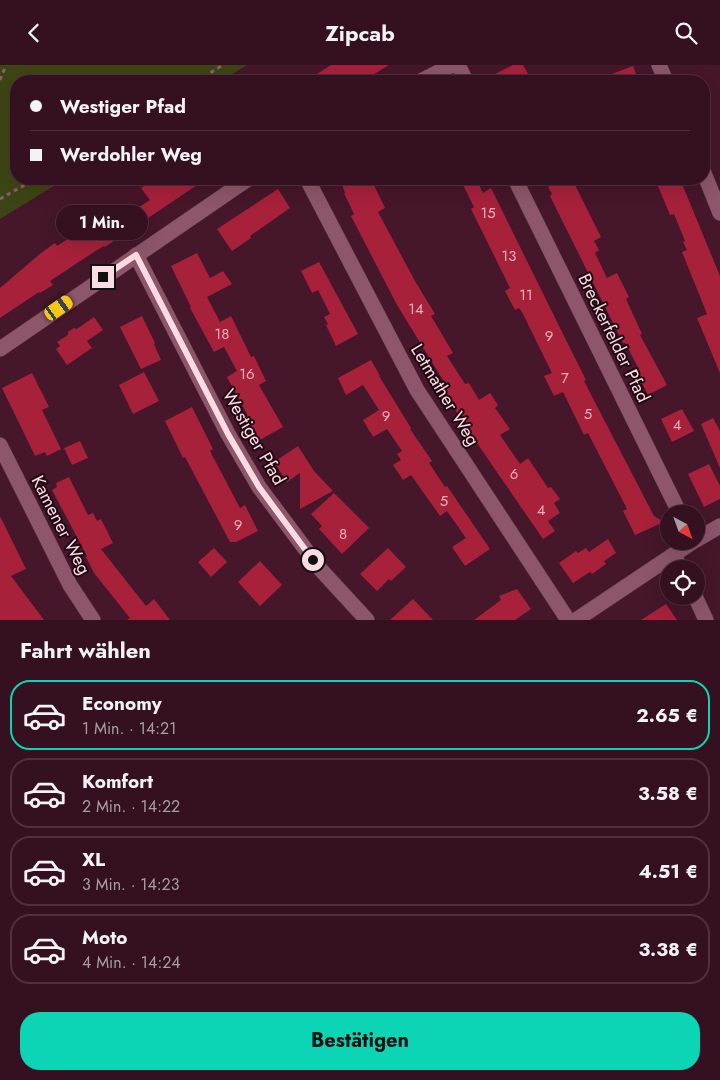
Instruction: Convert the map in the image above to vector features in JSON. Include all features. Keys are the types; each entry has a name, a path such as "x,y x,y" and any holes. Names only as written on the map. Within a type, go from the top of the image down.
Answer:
{"street":[{"path":"433,75 452,65"},
{"path":"0,349 239,185"},
{"name":"Letmather Weg","path":"310,185 417,390 568,620"},
{"name":"Breckerfelder Pfad","path":"518,185 676,505"},
{"path":"709,185 720,213"},
{"name":"Westiger Pfad","path":"136,255 228,434 259,487 321,570 367,620"},
{"name":"Kamener Weg","path":"0,445 70,585 93,620"},
{"path":"705,535 720,527"},
{"path":"680,560 688,550"},
{"path":"576,620 660,572"},
{"path":"698,605 706,620"}],"path":[{"path":"0,81 6,65"},
{"path":"206,75 223,65"},
{"path":"0,199 24,185"}],"green space":[{"path":"0,65 247,65 231,75 10,75 10,185 55,185 0,219"}],"building":[{"path":"331,65 389,65 373,75 315,75"},
{"path":"513,65 523,65 529,75 493,75"},
{"path":"633,66 637,75 609,75"},
{"path":"146,185 197,185 105,247 97,250 50,281 53,285 0,318 0,288 55,243 57,246 80,231 83,235 117,212 122,218 150,200 141,188"},
{"path":"342,185 374,185 385,208 378,212 435,314 431,316 453,353 447,356 465,384 469,383 479,400 490,393 498,405 495,408 510,429 500,435 520,464 528,458 548,488 551,487 560,499 554,503 560,513 548,521 555,531 543,539 461,420 443,387 446,385 397,305 351,216 354,214"},
{"path":"463,185 479,185 483,193 491,188 586,380 584,381 654,516 660,520 660,524 635,535 623,511 627,509 588,433 584,435 563,392 554,396 544,376 552,373 522,312 519,308 515,310 505,291 510,288 471,209 474,207"},
{"path":"575,185 601,237 594,241 599,250 595,253 607,278 617,273 629,297 626,299 642,334 640,335 667,385 648,395 636,371 639,369 625,343 623,343 550,196 552,194 548,187"},
{"path":"658,185 682,185 720,276 720,373 697,318 707,314 682,252 687,250 683,242 685,241 674,214 670,215"},
{"path":"278,189 290,208 232,251 217,229"},
{"path":"197,253 210,278 223,271 232,284 207,297 220,322 231,316 251,357 254,356 266,381 259,385 283,427 260,440 249,425 247,414 227,377 237,371 224,347 214,352 190,308 171,266"},
{"path":"319,262 358,334 336,346 324,317 330,314 318,290 312,293 301,271"},
{"path":"142,316 161,360 141,369 120,327"},
{"path":"94,317 103,330 87,341 92,348 67,365 56,349 60,346 57,342 68,335 68,332 74,328 77,329"},
{"path":"371,360 410,429 432,461 429,463 490,549 465,566 452,547 466,538 447,511 440,516 411,475 403,480 393,465 401,460 397,454 402,451 387,429 373,437 363,420 379,410 363,385 346,395 338,378"},
{"path":"144,372 159,401 133,414 119,385"},
{"path":"32,373 49,407 42,410 61,449 47,456 45,452 35,456 2,388"},
{"path":"192,407 213,449 210,451 240,508 245,505 258,531 236,542 230,542 185,457 183,458 165,421"},
{"path":"682,409 694,431 672,442 661,419"},
{"path":"713,418 720,431 720,468 701,424"},
{"path":"80,441 88,458 72,465 64,448"},
{"path":"298,446 314,471 333,491 300,509 300,473 287,482 274,462"},
{"path":"709,464 720,486 720,499 705,506 703,505 688,474"},
{"path":"69,477 88,515 93,513 97,521 101,519 113,543 101,549 146,606 154,599 170,620 127,620 130,618 94,573 52,490 57,487 56,483"},
{"path":"334,493 369,528 342,554 319,529 322,526 311,514"},
{"path":"0,516 26,569 11,576 44,620 0,620"},
{"path":"608,539 616,553 604,561 606,564 592,574 590,572 573,583 559,563 576,551 578,553 586,548 589,552"},
{"path":"214,548 227,562 211,577 198,562"},
{"path":"388,548 406,567 391,581 389,579 377,591 360,574"},
{"path":"260,561 282,585 260,606 238,582"},
{"path":"517,589 531,609 515,620 474,620 501,600 499,596"},
{"path":"413,599 433,620 390,620"},
{"path":"667,605 677,620 641,620"}],"route":[{"path":"103,277 136,255 228,434 259,487 313,560"}]}
